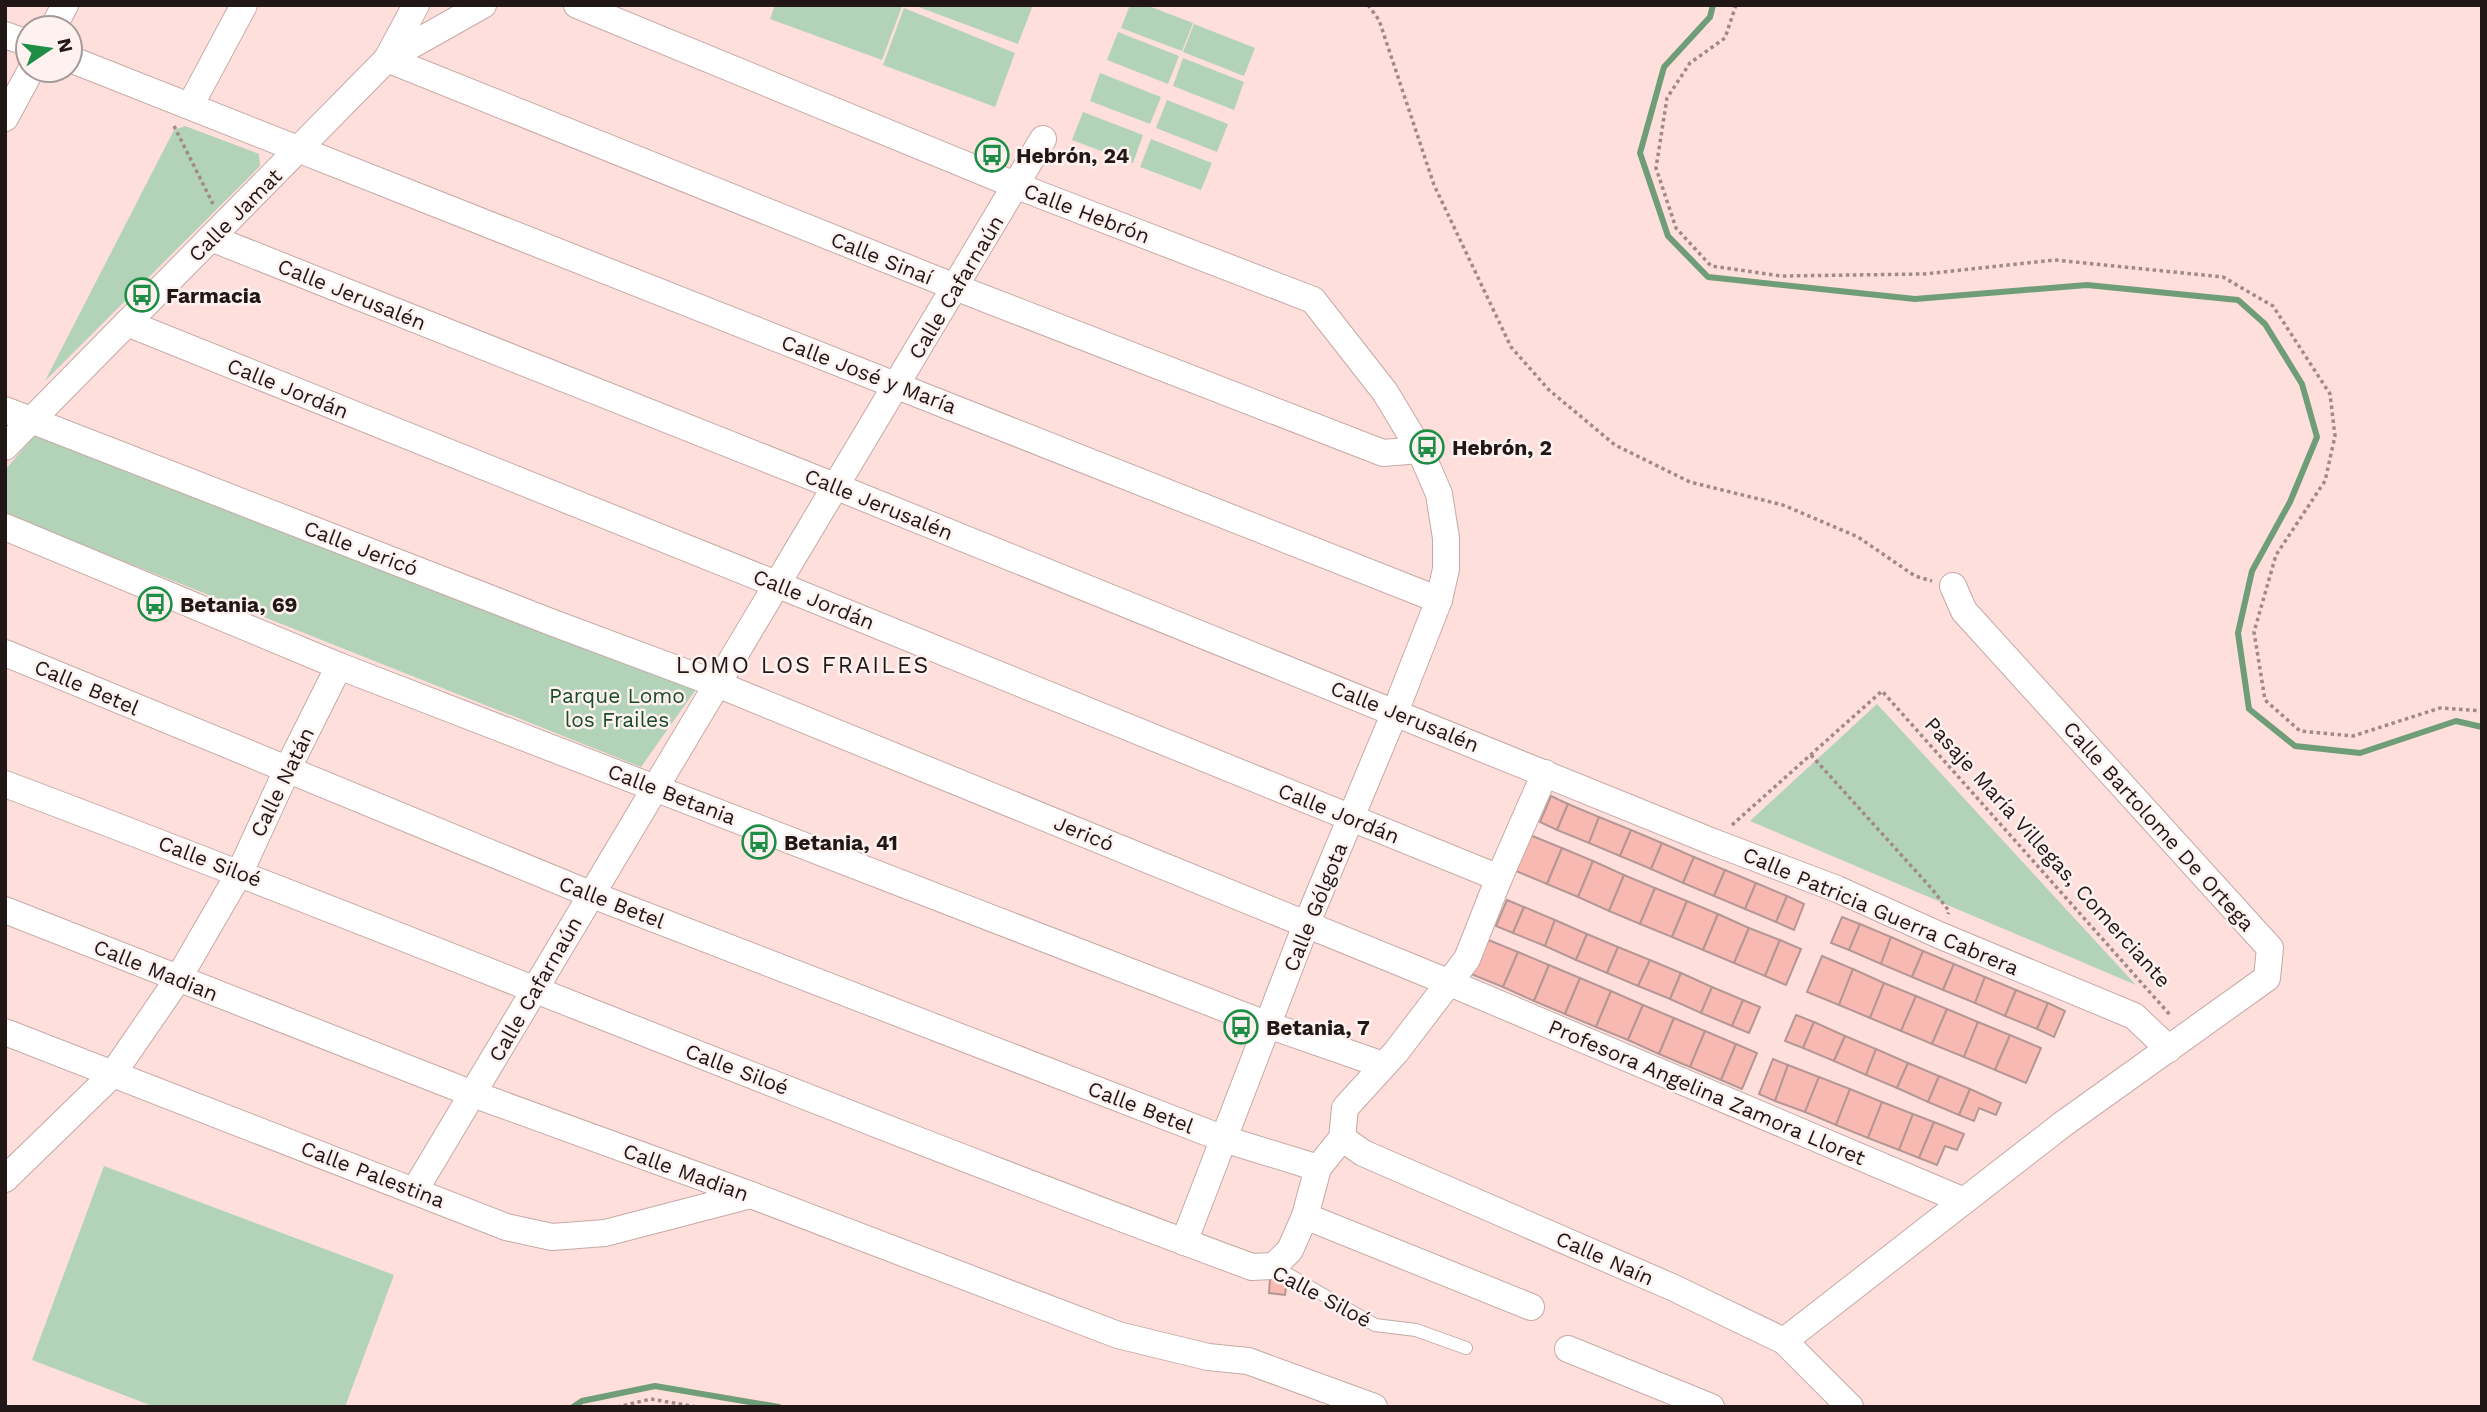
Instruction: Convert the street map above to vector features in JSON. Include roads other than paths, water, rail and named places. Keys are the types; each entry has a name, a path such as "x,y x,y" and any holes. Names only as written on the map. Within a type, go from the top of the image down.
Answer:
{"street":[{"path":"185,104 244,5"},
{"path":"387,59 416,5"},
{"name":"Calle Jamat","path":"5,447 387,59 483,5"},
{"name":"Calle Hebrón","path":"577,5 1017,186 1313,300 1385,392 1420,450"},
{"name":"Calle Sinaí","path":"387,59 955,287 1382,453 1420,450"},
{"name":"Calle José y María","path":"84,65 1439,600"},
{"path":"5,118 23,84"},
{"name":"Calle Cafarnaún","path":"415,1190 1044,139"},
{"name":"Calle Jerusalén","path":"218,232 1545,774"},
{"name":"Calle Jordán","path":"127,323 1499,878"},
{"name":"Calle Jericó","path":"5,410 717,684"},
{"name":"Calle Gólgota","path":"1184,1242 1306,925 1439,600 1446,569 1446,538 1439,494 1420,450"},
{"name":"Calle Betania","path":"5,527 339,666 1268,1026 1382,1065"},
{"name":"Calle Bartolome De Ortega","path":"1784,1341 2063,1124 2267,978 2270,948 1964,611 1953,586"},
{"name":"Calle Betel","path":"5,653 590,894 1224,1139 1318,1168"},
{"name":"Calle Natán","path":"6,1178 112,1075 178,979 240,872 286,770 339,666"},
{"name":"Jericó","path":"717,684 1450,983"},
{"path":"1274,1266 1290,1250 1305,1216 1318,1168 1342,1138 1345,1108 1396,1052 1467,958 1545,774"},
{"name":"Calle Patricia Guerra Cabrera","path":"1545,774 1838,889 1939,935 2134,1016 2177,1043"},
{"name":"Calle Siloé","path":"5,784 240,872 534,991 1184,1242 1252,1267 1274,1266"},
{"name":"Calle Madian","path":"5,910 473,1094 751,1195 1118,1335 1209,1357 1248,1361 1374,1407"},
{"name":"Profesora Angelina Zamora Lloret","path":"1450,983 1964,1201"},
{"name":"Calle Palestina","path":"5,1032 506,1227 552,1237 605,1233 751,1195"},
{"name":"Calle Naín","path":"1342,1138 1363,1153 1674,1289 1784,1341 1850,1407"},
{"path":"1305,1216 1531,1307"},
{"path":"1568,1349 1711,1407"}],"lane":[{"name":"Calle Siloé","path":"1274,1266 1375,1325 1416,1330 1466,1348"}],"waterway":[{"path":"1713,5 1710,17 1664,67 1640,153 1668,236 1708,277 1915,299 2087,285 2238,300 2265,324 2302,384 2317,437 2290,502 2252,571 2238,633 2249,709 2295,746 2360,753 2456,721 2482,727"},
{"path":"573,1407 582,1401 655,1386 779,1407"}],"place":[{"name":"Hebrón, 24","path":"992,155"},
{"name":"Farmacia","path":"142,295"},
{"name":"Hebrón, 2","path":"1427,447"},
{"name":"Betania, 69","path":"155,604"},
{"name":"Betania, 41","path":"759,842"},
{"name":"Betania, 7","path":"1241,1027"}],"district":[{"name":"LOMO LOS FRAILES","path":"803,665"}],"park label":[{"name":"Parque Lomo los Frailes","path":"617,707"}]}
